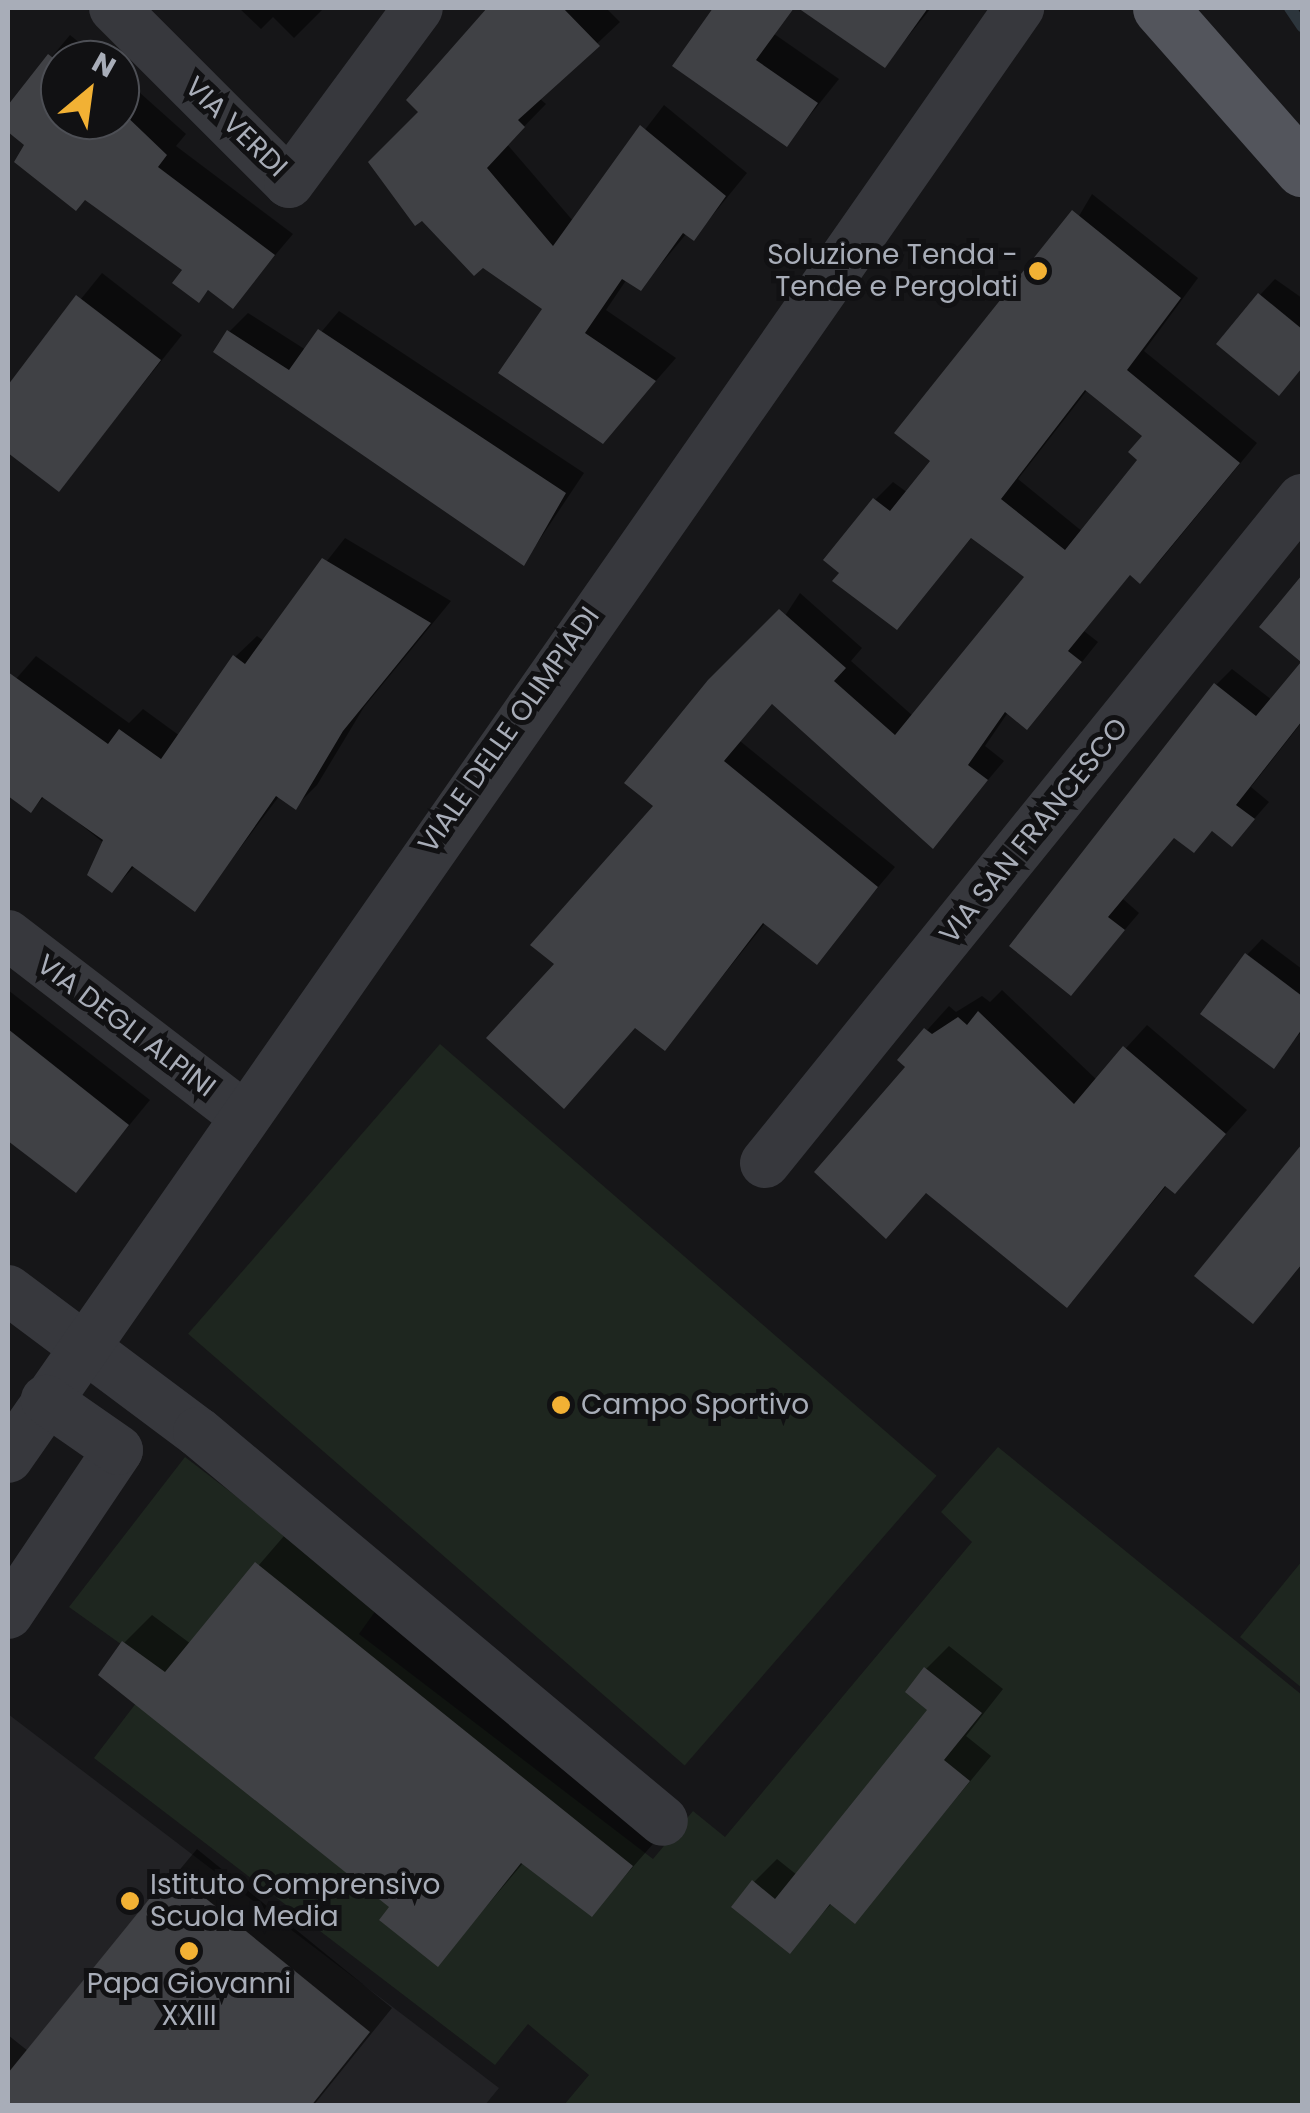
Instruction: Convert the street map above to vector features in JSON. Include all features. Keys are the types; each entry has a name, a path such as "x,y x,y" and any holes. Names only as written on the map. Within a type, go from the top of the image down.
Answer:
{"main road":[{"path":"1160,8 1302,169"}],"street":[{"name":"VIA VERDI","path":"114,8 289,183 418,8"},
{"name":"VIALE DELLE OLIMPIADI","path":"23,1420 86,1343 1019,8"},
{"name":"VIA SAN FRANCESCO","path":"765,1162 1302,499"},
{"name":"VIA DEGLI ALPINI","path":"8,935 245,1117"},
{"path":"8,1290 86,1343 663,1822"},
{"path":"8,1614 118,1450 23,1420"}],"shaded area":[{"name":"Campo Sportivo","path":"440,1044 937,1476 685,1765 188,1334"},
{"path":"998,1447 1302,1695 1302,2105 564,2105 589,2075 528,2024 495,2065 94,1758 160,1672 69,1607 185,1457 379,1606 359,1634 653,1859 693,1811 725,1837 972,1542 941,1512"},
{"path":"1302,1561 1302,1688 1240,1637"},
{"name":"Istituto Comprensivo Scuola Media","path":"8,1714 499,2088 485,2105 8,2105"}],"building":[{"path":"487,8 563,8 600,46 518,120 525,127 487,168 553,246 640,125 726,196 694,241 683,233 641,291 622,279 585,333 656,381 603,444 498,373 542,309 483,268 474,276 422,221 415,226 368,162 418,112 406,100"},
{"path":"713,8 794,8 756,60 818,103 787,147 672,66"},
{"path":"798,8 928,8 885,68"},
{"path":"40,64 40,140 140,140 140,129 167,155 158,167 275,255 233,309 208,290 199,303 172,283 182,270 85,200 76,211 14,162 24,145 8,132 8,105"},
{"path":"1072,210 1181,298 1127,370 1240,463 1140,584 1130,575 1068,651 1082,662 1027,730 1005,712 968,765 988,780 933,849 772,704 724,761 878,887 817,965 763,923 665,1051 635,1028 564,1109 486,1038 554,964 530,945 653,806 624,783 708,680 779,609 846,668 834,681 895,735 1024,577 971,538 897,630 832,581 839,573 823,560 873,498 890,511 930,461 894,433","holes":["1085,390 1142,436 1128,452 1137,460 1065,550 1001,499"]},
{"path":"1258,293 1302,329 1302,368 1279,396 1216,344"},
{"path":"76,295 161,360 59,492 8,453 8,385"},
{"path":"318,329 566,493 524,566 213,352 227,330 289,370"},
{"path":"322,558 431,623 343,731 296,810 276,796 195,912 132,866 112,893 87,875 103,840 42,797 31,813 8,796 8,672 108,744 119,729 161,759 233,655 245,664"},
{"path":"1302,575 1302,721 1236,805 1255,819 1232,847 1212,831 1194,853 1174,838 1108,917 1125,930 1071,996 1009,946 1214,683 1256,716 1301,662 1259,627"},
{"path":"1245,953 1302,996 1302,1029 1274,1069 1200,1014"},
{"path":"978,1011 1074,1104 1123,1046 1226,1134 1175,1194 1165,1186 1067,1308 926,1193 886,1239 814,1172 905,1067 897,1060 924,1028 932,1034 958,1017 967,1025"},
{"path":"8,1029 129,1125 76,1193 8,1141"},
{"path":"1302,1144 1302,1264 1253,1324 1194,1276"},
{"path":"255,1562 633,1866 592,1917 521,1863 438,1967 379,1920 389,1907 98,1675 122,1641 165,1672"},
{"path":"924,1667 982,1713 944,1760 970,1781 855,1924 830,1904 790,1954 731,1907 752,1880 775,1899 927,1710 905,1692"},
{"name":"Papa Giovanni XXIII","path":"172,1871 370,2032 311,2106 8,2106 8,2073"}],"waterway":[{"path":"1290,8 1302,26"}],"place":[{"name":"Soluzione Tenda - Tende e Pergolati","path":"1038,271"},
{"name":"Campo Sportivo","path":"561,1405"},
{"name":"Istituto Comprensivo Scuola Media","path":"130,1901"},
{"name":"Papa Giovanni XXIII","path":"189,1951"}]}
